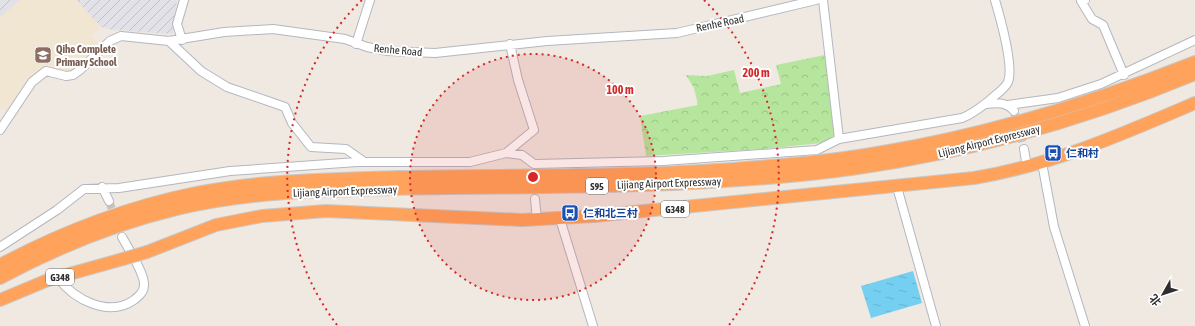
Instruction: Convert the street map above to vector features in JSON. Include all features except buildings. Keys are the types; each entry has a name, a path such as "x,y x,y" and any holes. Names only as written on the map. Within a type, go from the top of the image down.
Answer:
{"highway":[{"name":"Lijiang Airport Expressway","path":"0,265 50,240 95,221 175,198 218,189 306,180 640,173 725,169 833,160 912,147 1029,120 1116,92 1195,62"},
{"name":"Lijiang Airport Expressway","path":"0,278 62,247 99,232 171,211 220,201 306,191 662,184 791,176 841,170 914,158 1032,131 1120,103 1195,74"},
{"name":"G348","path":"0,300 23,289 147,252 216,225 269,216 326,211 536,220 560,219 897,187 974,178 1042,163 1094,146 1195,103"}],"street":[{"path":"182,40 177,24 184,0"},
{"path":"356,44 370,0"},
{"name":"Renhe Road","path":"0,130 32,82 42,73 46,72 66,76 73,75 110,41 116,37 126,35 169,41 230,32 273,29 345,39 356,44 383,51 417,53 453,51 510,44 677,33 816,0"},
{"path":"823,0 839,140"},
{"path":"0,247 57,210 80,191 102,187 118,188 191,176 270,167 364,162 470,162 506,153 522,155 534,164 608,163 817,150 839,140 962,118 975,112 1005,87 1010,72 1002,24 995,0"},
{"path":"1085,0 1081,1 1092,18 1103,25 1124,75"},
{"path":"985,104 999,103 1011,108 1072,94 1124,75 1195,40"},
{"path":"169,41 201,71 224,86 285,108 292,123 311,147 346,149 364,162"},
{"path":"506,153 534,130 518,80 510,44"},
{"path":"1024,149 1027,167"},
{"path":"1042,163 1054,227 1085,326"},
{"path":"102,187 108,201"},
{"path":"897,187 936,326"},
{"path":"535,199 536,220"},
{"path":"560,219 593,326"},
{"path":"58,278 75,295 97,305 118,306 134,299 143,291 144,280 122,237"}],"shaded area":[{"path":"0,0 20,0 0,18"},
{"name":"Qihe Complete Primary School","path":"20,0 76,0 101,27 91,36 98,44 69,72 45,67 27,81 8,111 0,108 0,18"},
{"path":"76,0 177,0 173,34 113,30 101,27"}],"green space":[{"path":"825,55 836,136 822,143 763,149 646,156 640,116 698,105 694,88 686,75 707,76 734,70 740,93 781,84 776,65"}],"water":[{"path":"913,271 922,303 871,318 861,286"}],"tunnel":[{"path":"1014,111 1024,149"},
{"path":"109,201 116,220"}],"place":[{"name":"Qihe Complete Primary School","path":"43,55"},
{"name":"仁和村","path":"1053,153"},
{"name":"仁和北三村","path":"570,213"}]}
